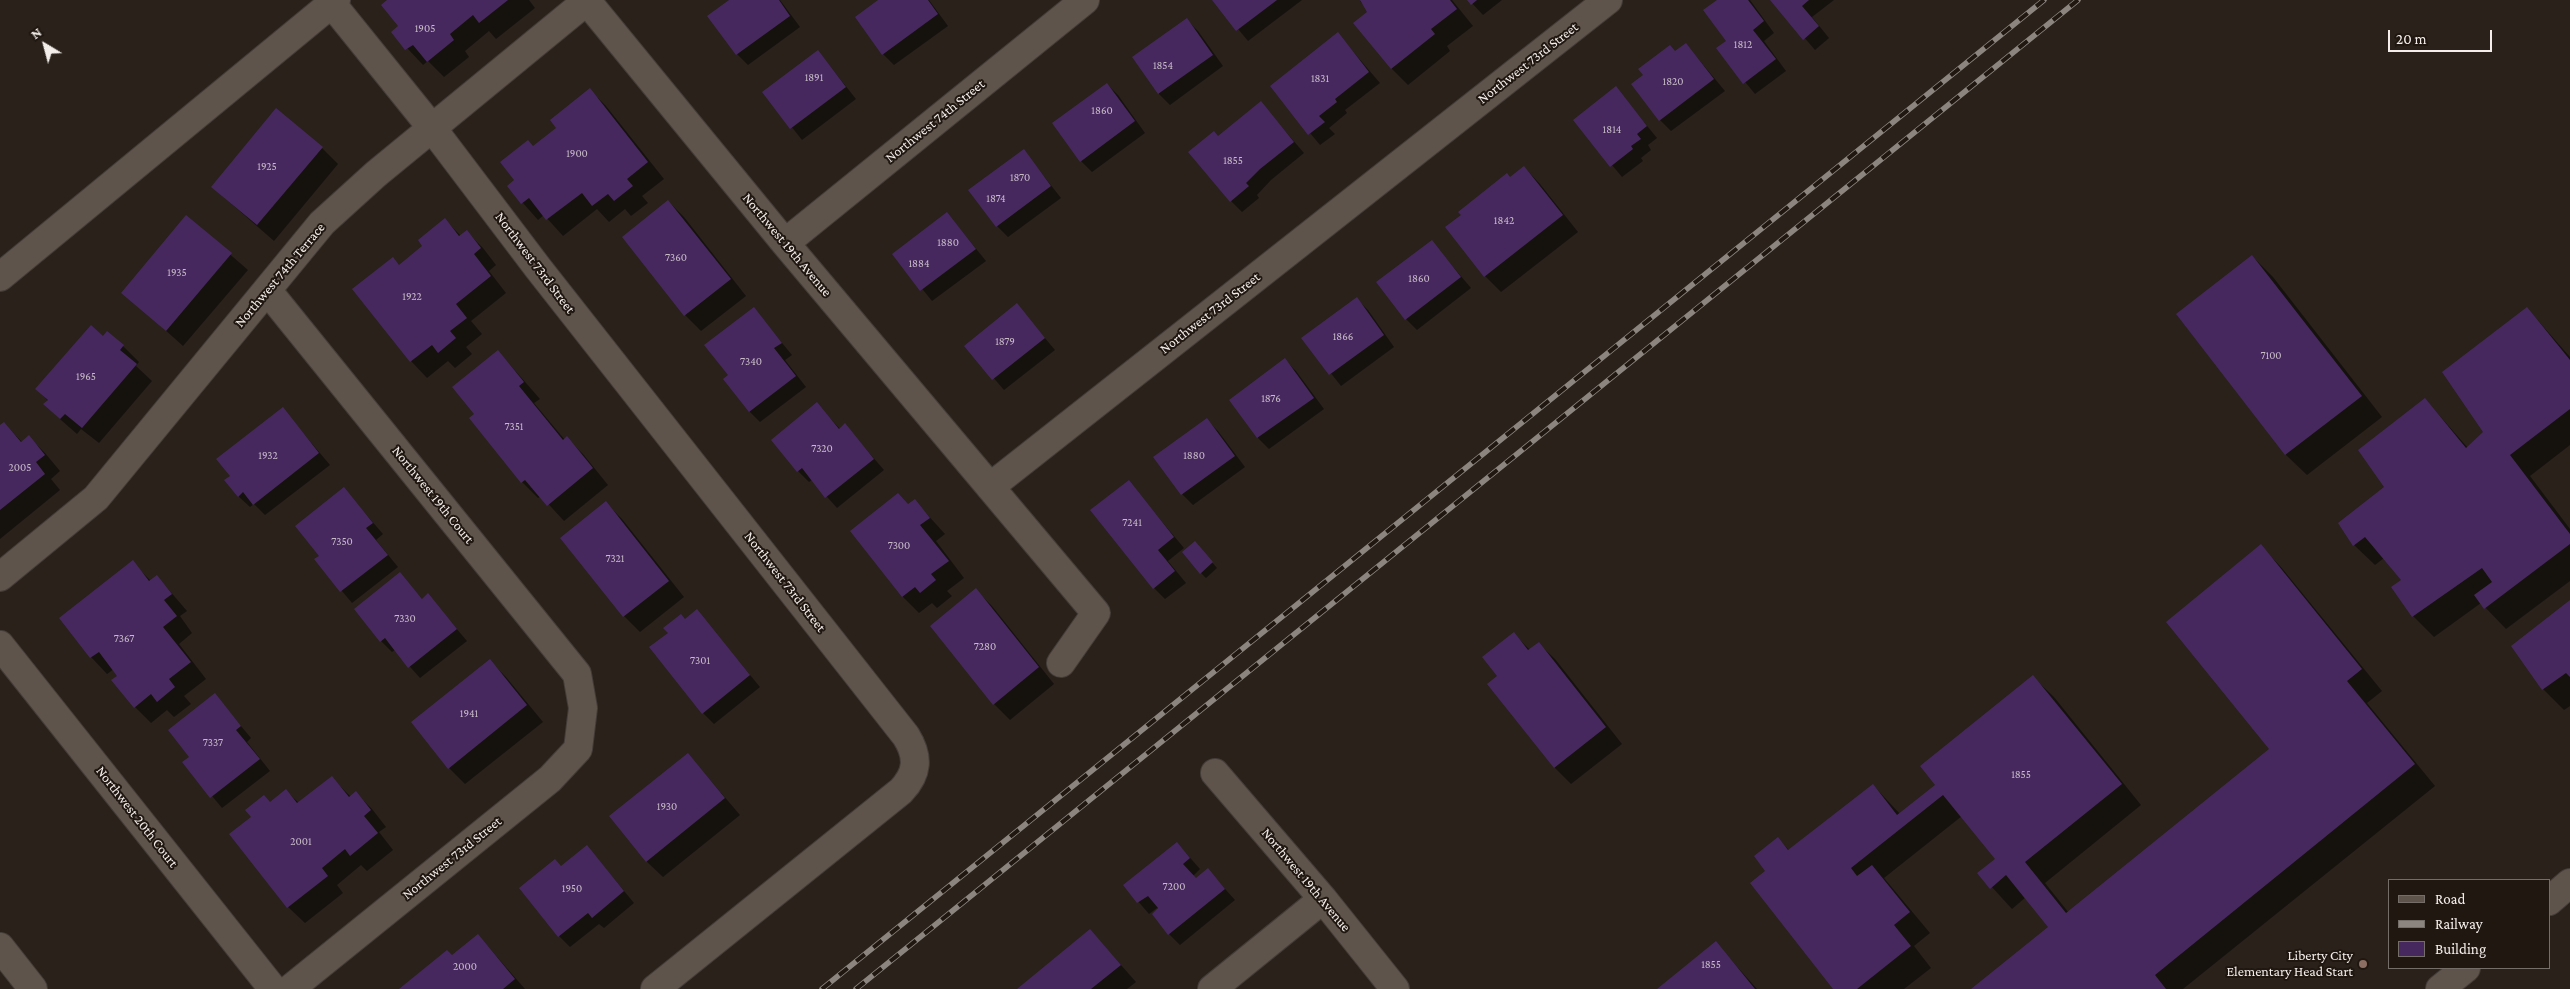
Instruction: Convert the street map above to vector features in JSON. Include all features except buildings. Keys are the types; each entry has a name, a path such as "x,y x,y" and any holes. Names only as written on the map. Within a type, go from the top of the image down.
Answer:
{"street":[{"name":"Northwest 19th Avenue","path":"587,0 785,243 990,487"},
{"name":"Northwest 74th Terrace","path":"0,577 96,498 322,223 432,128 587,0"},
{"name":"Northwest 74th Street","path":"785,243 1085,0"},
{"name":"Northwest 73rd Street","path":"990,487 1608,0"},
{"name":"Northwest 73rd Street","path":"334,2 544,276 906,736 916,756 910,781 901,791 655,989"},
{"path":"0,277 334,2"},
{"name":"Northwest 19th Court","path":"268,290 577,674 583,708"},
{"path":"990,487 1096,614 1061,662"},
{"name":"Northwest 20th Court","path":"0,645 273,989"},
{"name":"Northwest 73rd Street","path":"290,989 550,779 578,749 583,708"},
{"name":"Northwest 19th Avenue","path":"1216,773 1323,898 1395,989"},
{"path":"2550,900 2570,883"},
{"path":"1212,989 1323,898"},
{"path":"0,947 33,989"},
{"path":"2440,989 2465,969"}],"railway":[{"path":"822,989 2044,0"},
{"path":"856,989 2078,0"}],"place":[{"name":"Liberty City Elementary Head Start","path":"2363,964"}]}
